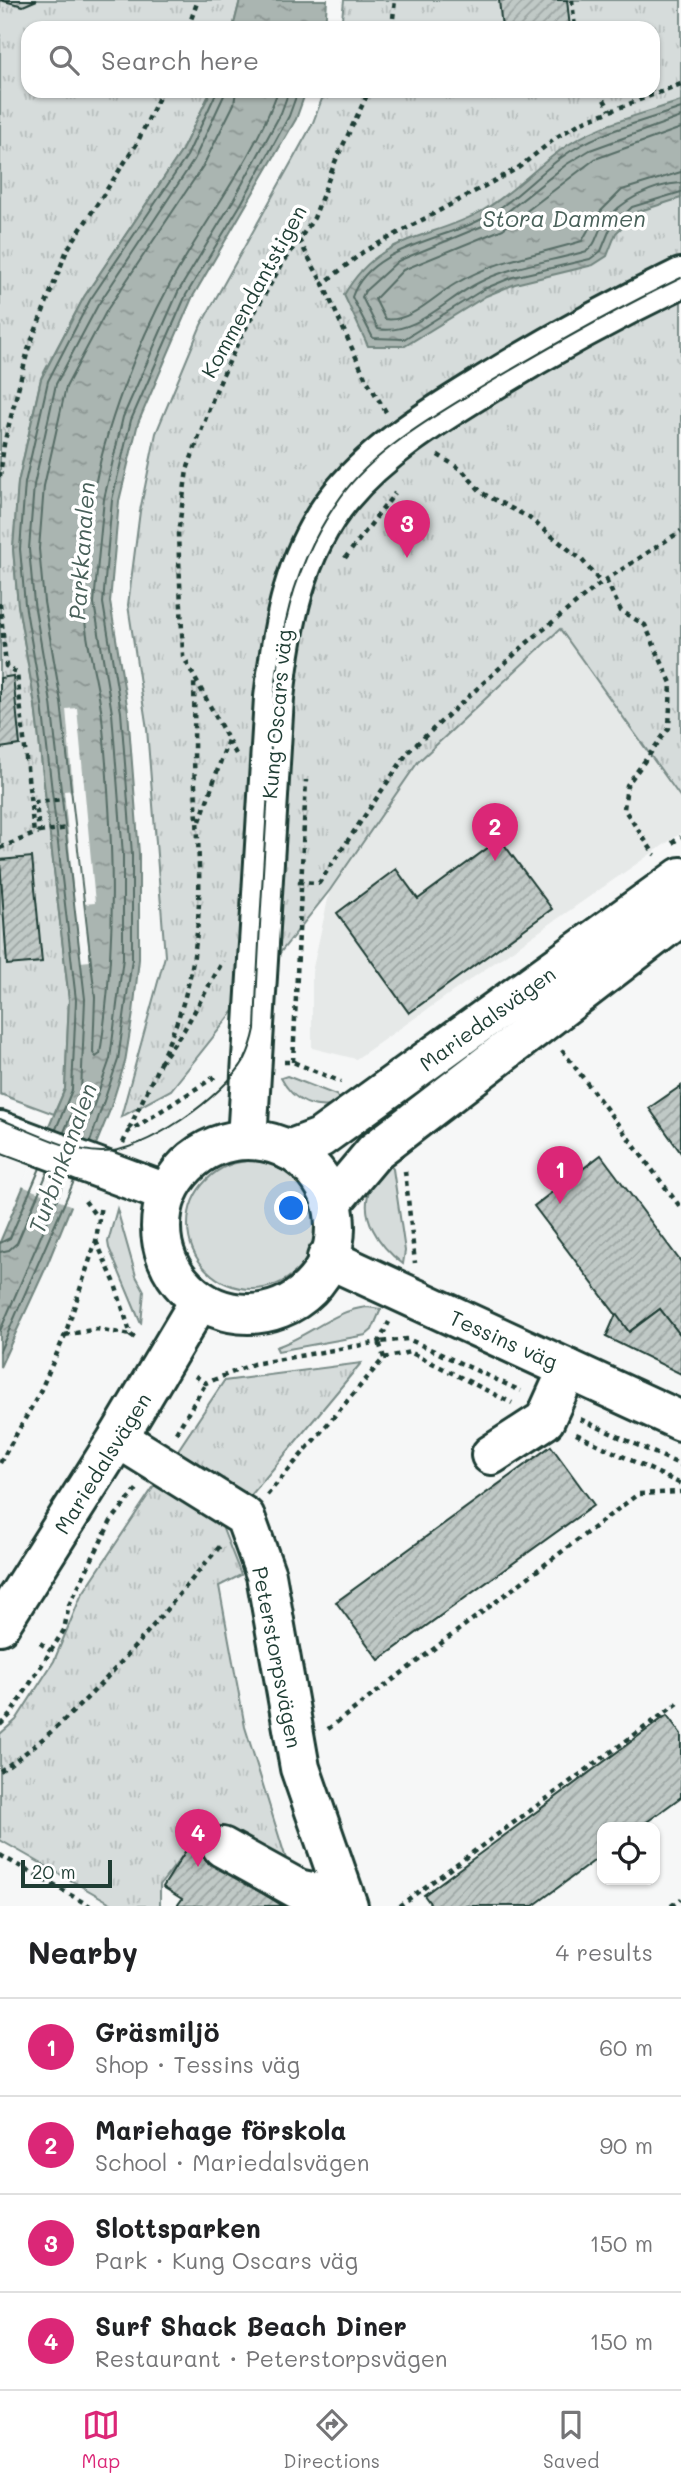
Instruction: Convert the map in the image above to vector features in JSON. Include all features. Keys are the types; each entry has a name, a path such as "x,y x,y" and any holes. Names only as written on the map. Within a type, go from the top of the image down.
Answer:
{"street":[{"name":"Kung Oscars väg","path":"247,1140 262,876 288,779 281,635 294,584 312,543 341,496 424,451 575,331 681,278"},
{"name":"Mariedalsvägen","path":"288,1150 320,1138 352,1095 668,866"},
{"name":"Mariedalsvägen","path":"333,1200 358,1169 387,1141 681,916"},
{"path":"13,1136 96,1177 166,1193"},
{"path":"247,1140 264,1140 288,1150 322,1178 333,1200 333,1242 315,1283 278,1310 241,1313 200,1300 181,1282 170,1265 161,1240 166,1193 174,1177 186,1164 205,1152 247,1140"},
{"name":"Tessins väg","path":"327,1258 681,1421"},
{"name":"Mariedalsvägen","path":"0,1625 118,1438 200,1300"},
{"path":"491,1455 545,1420 568,1369"},
{"path":"118,1438 245,1517"},
{"name":"Peterstorpsvägen","path":"245,1517 266,1575 297,1753 346,1902"},
{"path":"222,1847 298,1889 346,1902"}],"path":[{"path":"190,21 198,0"},
{"path":"393,21 395,0"},
{"path":"572,0 574,21"},
{"path":"660,92 681,84"},
{"path":"0,477 4,444 28,350 67,250 136,145 159,98"},
{"name":"Kommendantstigen","path":"288,779 243,765 183,656 178,534 187,470 214,395 239,340 314,218 335,162 366,98"},
{"path":"602,98 610,110"},
{"path":"324,284 363,251 518,168 557,137 610,110 643,98"},
{"path":"299,240 324,284 376,397 424,451 462,470 482,493 528,517 582,560 601,583"},
{"path":"424,451 448,447"},
{"path":"340,565 367,526 399,488"},
{"path":"262,876 319,883 408,752 528,642 606,579 681,531"},
{"path":"606,579 621,611 645,625 671,683 669,728 627,785 624,809 668,866"},
{"path":"0,603 6,666 17,673 36,833"},
{"path":"0,1463 39,1394 65,1335 96,1241 96,1177 128,1132 178,1023 193,969 201,874 195,786 194,678"},
{"path":"199,825 228,740"},
{"path":"293,1062 301,882 288,779 307,772"},
{"path":"36,833 36,802 64,799"},
{"path":"0,848 36,833 67,828"},
{"path":"160,1063 184,1030 216,969 227,957"},
{"path":"558,1044 681,1208"},
{"path":"128,1132 189,1090 244,1060 293,1062 352,1095"},
{"path":"384,1358 379,1342 415,1261 404,1164 387,1141"},
{"path":"96,1177 97,1216"},
{"path":"96,1241 114,1281 131,1335"},
{"path":"65,1335 97,1329 131,1335 206,1383"},
{"path":"0,1725 6,1720 64,1630 69,1605 111,1521 157,1463 206,1383 253,1364 379,1342"},
{"path":"0,1771 34,1749 81,1707 384,1358 410,1352 681,1484"},
{"path":"297,1753 638,1494 681,1492"},
{"path":"40,1643 51,1651"},
{"path":"399,1906 681,1701"},
{"path":"0,1855 90,1906"},
{"path":"671,1906 681,1899"}],"shaded area":[{"path":"561,629 681,798 681,833 356,1059 312,1048 312,972 330,890 418,762"}],"green space":[{"path":"0,0 240,0 235,21 21,21 21,98 208,98 181,152 84,297 41,378 18,483 13,549 18,605 35,705 69,1000 65,1089 54,1114 0,1094"},
{"path":"344,0 681,0 681,798 560,629 418,762 330,890 171,1090 121,1117 165,956 147,729 128,605 140,511 156,433 201,325 312,125 322,98 660,98 660,21 342,21"},
{"path":"287,1076 336,1095 343,1104 315,1105 299,1099 281,1078"},
{"path":"252,1161 276,1166 297,1180 311,1201 316,1225 311,1249 297,1270 276,1284 252,1289 228,1284 207,1270 193,1249 188,1225 193,1201 207,1180 228,1166"},
{"path":"388,1162 393,1169 405,1251 403,1264 379,1239 373,1229 367,1207 373,1181"},
{"path":"117,1209 136,1276 144,1291 141,1324 109,1248 108,1242"},
{"path":"367,1307 381,1309 372,1330 366,1335 278,1351 276,1347 343,1313"},
{"path":"361,1363 223,1529 241,1575 219,1586 245,1727 286,1859 200,1833 160,1885 160,1906 116,1906 0,1840 0,1734 16,1720 54,1661 81,1596 224,1381"}],"water":[{"path":"240,0 327,0 326,21 235,21"},
{"path":"208,98 304,98 296,119 192,298 138,423 119,501 110,602 128,711 139,854 139,959 133,1013 125,1062 110,1110 47,1265 0,1367 0,1242 65,1089 69,1000 35,705 18,605 13,549 18,483 41,379 84,297 181,152"},
{"name":"Stora Dammen","path":"681,101 681,198 637,212 616,233 607,256 593,265 515,284 486,296 405,346 368,346 344,295 373,260 407,241 482,211 558,152 586,135"}],"pier":[{"path":"77,708 95,903 84,904 90,961 80,962 64,791 73,790 66,709"},
{"path":"46,1125 100,1145 75,1207 22,1186"}],"building":[{"path":"0,0 37,0 23,6"},
{"path":"499,0 567,0 569,21 501,21"},
{"path":"13,676 20,745 0,748 0,678"},
{"path":"500,839 552,909 409,1013 337,913 396,869 418,899"},
{"path":"32,857 42,962 7,965 0,860"},
{"path":"681,1086 681,1153 649,1108"},
{"path":"601,1155 681,1262 681,1336 660,1309 629,1332 534,1206"},
{"path":"660,1309 681,1336 681,1374 606,1337 616,1314 629,1332"},
{"path":"551,1446 594,1505 379,1660 336,1602"},
{"path":"667,1715 681,1734 681,1797 647,1822 597,1822 597,1859 533,1906 432,1906 424,1895"},
{"path":"188,1847 283,1906 177,1906 182,1899 163,1887"}],"tram line":[{"path":"0,1119 76,1148 101,1152 119,1150 139,1143 182,1120 235,1074 247,1055 255,1029 273,712 282,638 290,603 318,533 340,498 368,466 422,424 552,346 681,278"}],"place":[{"name":"Slottsparken","path":"407,558"},
{"name":"Mariehage förskola","path":"495,861"},
{"name":"Gräsmiljö","path":"560,1204"},
{"name":"Surf Shack Beach Diner","path":"198,1867"}],"water label":[{"name":"Parkkanalen","path":"81,551"},
{"name":"Turbinkanalen","path":"62,1158"}]}
